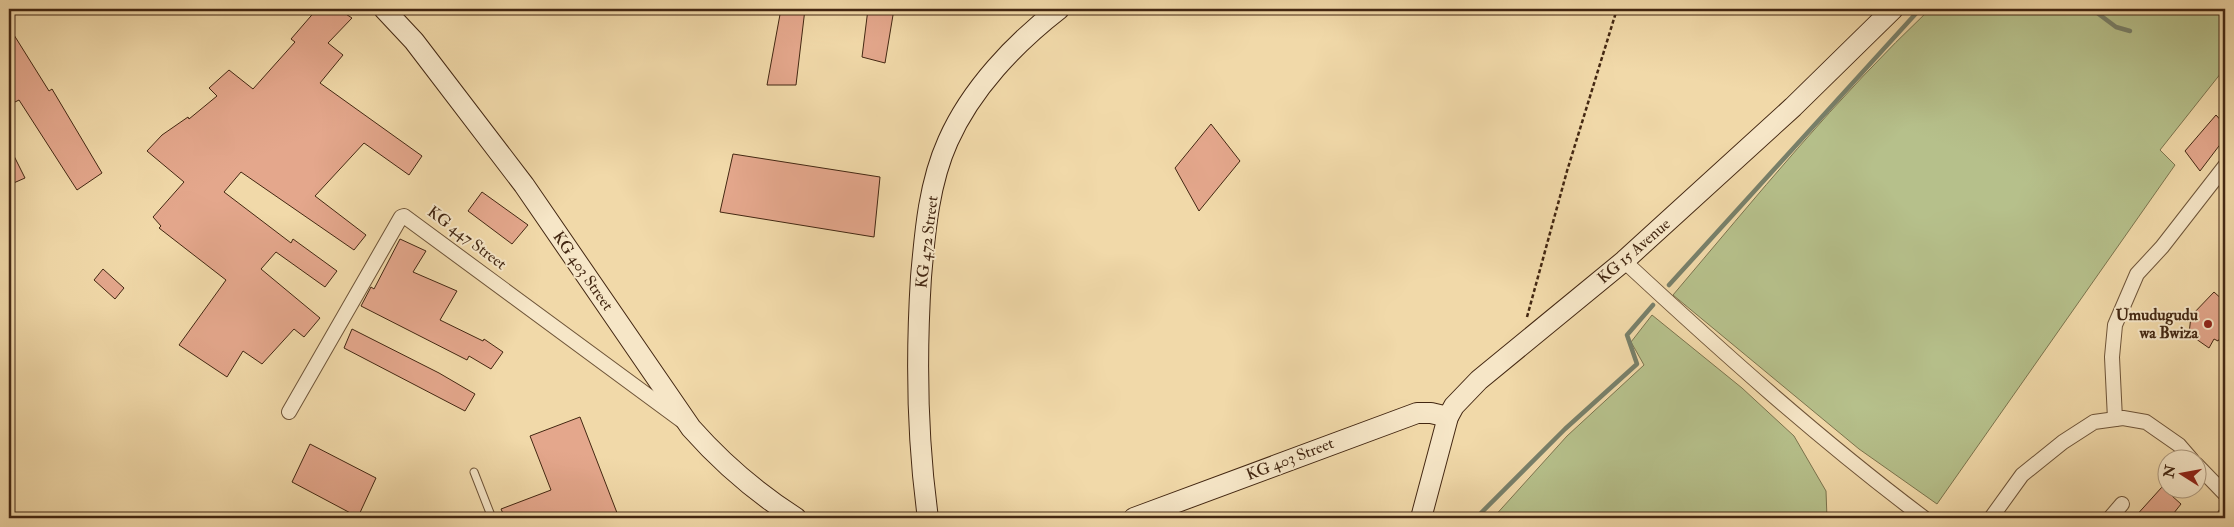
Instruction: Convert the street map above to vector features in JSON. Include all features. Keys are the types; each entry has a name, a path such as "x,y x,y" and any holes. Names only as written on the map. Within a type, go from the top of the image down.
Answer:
{"main road":[{"name":"KG 403 Street","path":"384,9 414,40 524,185 691,428 709,448 747,482 796,518"},
{"name":"KG 472 Street","path":"928,518 918,404 919,308 923,252 937,171 948,141 977,90 991,73 1059,9"},
{"name":"KG 15 Avenue","path":"1421,518 1448,417 1454,406 1479,380 1624,261 1794,107 1893,9"},
{"name":"KG 403 Street","path":"1134,518 1416,413 1431,412 1448,417"}],"street":[{"path":"2115,419 2112,357 2115,325 2137,274 2162,247 2225,166"},
{"name":"KG 447 Street","path":"289,412 401,217 404,216 691,428"},
{"path":"1624,261 1715,346 1871,478 1924,518"},
{"path":"1991,518 2022,475 2063,442 2094,422 2123,418 2146,422 2182,450"},
{"path":"2206,474 2225,494"},
{"path":"2110,518 2122,504"}],"lane":[{"path":"474,472 492,518"}],"path":[{"path":"1526,320 1567,171 1617,9"}],"green space":[{"path":"1930,9 2225,9 2225,68 2160,150 2175,165 1937,504 1859,449 1673,295 1830,112"},
{"path":"1652,315 1742,388 1794,436 1826,491 1827,518 1493,518 1567,436 1644,365 1631,342"}],"building":[{"path":"317,9 338,9 352,18 328,43 343,55 320,83 422,156 409,175 364,143 315,196 366,235 354,250 241,172 224,192 291,243 293,239 337,271 325,287 276,252 261,269 320,318 304,337 294,329 262,364 243,351 227,377 179,345 226,280 159,228 161,226 153,217 184,182 147,151 162,135 188,117 189,119 217,96 209,88 229,70 253,89 295,42 291,39"},
{"path":"781,9 805,9 796,85 767,85"},
{"path":"868,9 894,9 885,63 862,57"},
{"path":"9,27 49,91 52,89 102,173 77,190 19,100 15,102 9,90"},
{"path":"2216,115 2225,125 2225,138 2200,171 2185,151"},
{"path":"1211,124 1240,161 1199,211 1175,168"},
{"path":"9,146 25,178 9,185"},
{"path":"733,154 880,177 874,237 720,212"},
{"path":"482,192 528,225 512,244 468,211"},
{"path":"400,239 426,251 413,272 457,291 440,320 483,341 484,339 503,352 491,369 469,356 467,360 361,306 371,287 374,289"},
{"path":"103,269 124,288 115,299 94,280"},
{"name":"Umudugudu wa Bwiza","path":"2214,292 2225,302 2225,331 2218,341 2214,339 2209,348 2189,334 2191,316"},
{"path":"352,329 439,373 475,394 465,411 344,348"},
{"path":"580,417 619,518 505,518 501,509 551,490 530,436"},
{"path":"310,444 376,478 358,517 292,482"},
{"path":"2156,494 2156,500 2177,500 2181,504 2170,518 2134,518"}],"waterway":[{"path":"1669,285 1920,9"},
{"path":"2092,9 2116,27 2130,31"},
{"path":"1476,518 1565,429 1637,364 1627,335 1653,305"}],"place":[{"name":"Umudugudu wa Bwiza","path":"2208,324"}]}
